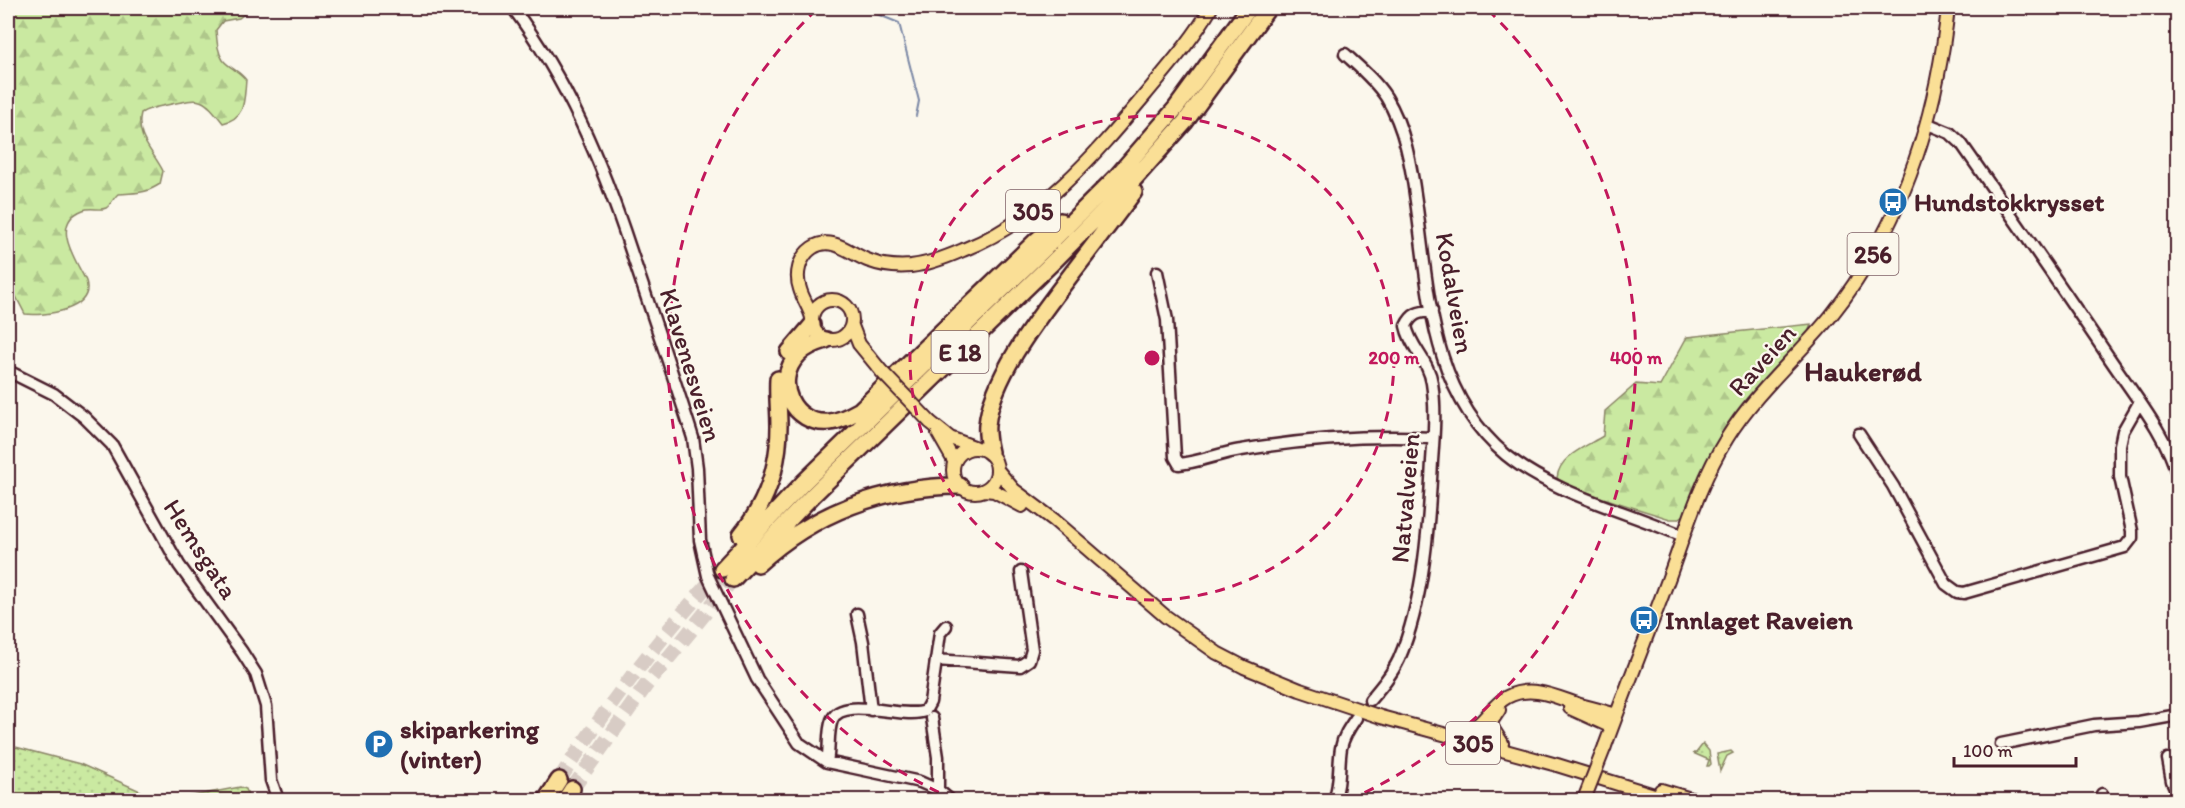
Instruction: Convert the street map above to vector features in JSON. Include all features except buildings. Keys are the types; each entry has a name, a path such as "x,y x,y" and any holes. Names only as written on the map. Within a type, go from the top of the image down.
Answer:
{"highway":[{"name":"E 18","path":"728,574 819,467 1052,242 1140,150 1190,90 1249,8"},
{"name":"E 18","path":"728,574 1101,214 1185,122 1268,8"},
{"path":"982,450 988,417 1003,377 1017,350 1039,316 1182,135 1185,122"},
{"name":"E 18","path":"831,340 812,345 798,355 785,379 789,398 796,410 811,420 830,422 849,416 865,405 1030,247 1084,200 1127,154 1140,150"},
{"path":"728,574 770,484 777,456 779,435 779,372 784,358 812,322"},
{"path":"728,574 764,558 796,534 832,512 879,496 960,486"},
{"path":"546,801 559,780"}],"main road":[{"name":"305","path":"799,276 799,266 805,255 810,249 823,244 837,244 878,264 910,266 936,260 968,248 1023,219 1060,189 1097,151 1165,71 1211,8"},
{"name":"Raveien","path":"1584,799 1683,536 1716,459 1742,416 1832,314 1872,255 1895,212 1928,124 1939,71 1948,8"},
{"path":"799,276 810,292 820,299 842,303 850,310 852,326 859,344 882,372 930,422 950,438 982,450"},
{"path":"799,276 799,289 810,309 817,334 855,350 882,372"},
{"path":"812,322 817,307 831,300"},
{"path":"831,340 846,335 852,326"},
{"path":"930,422 946,444 954,461 953,472 960,486"},
{"name":"305","path":"982,450 996,461 998,471 1014,490 1054,520 1165,616 1217,653 1275,680 1381,717 1670,801"},
{"path":"954,461 961,453 982,450"},
{"path":"984,490 994,483 998,471"},
{"name":"305","path":"960,486 971,492 994,491 1010,498 1095,555"},
{"name":"305","path":"1464,733 1480,724 1506,697 1521,692 1542,692 1614,721"},
{"name":"305","path":"1502,743 1491,722 1495,714 1507,703 1527,696 1542,698 1614,721"},
{"name":"305","path":"1343,703 1576,763 1694,801"}],"street":[{"name":"Klavenesveien","path":"513,8 551,63 581,120 610,187 693,438 697,468 700,540 706,570 712,587 760,684 799,743 826,762 906,778 938,790 950,801"},
{"name":"Kodalveien","path":"1345,54 1385,96 1400,127 1412,175 1432,311 1443,361 1461,400 1480,428 1506,455 1551,484 1683,536"},
{"path":"1928,124 1950,133 1961,143 2029,238 2139,403 2171,456 2178,477"},
{"path":"1157,272 1167,320 1175,456 1179,464 1238,450 1304,440 1382,436 1433,438"},
{"name":"Natvalveien","path":"1370,700 1398,662 1407,640 1425,550 1434,395 1426,363 1407,334 1406,326 1417,312 1432,311"},
{"name":"Hemsgata","path":"8,371 54,394 84,417 111,445 179,565 256,674 266,706 271,780 278,801"},
{"path":"1859,434 1893,486 1946,584 1957,592 1964,593 2125,547 2130,543 2132,531 2120,477 2120,445 2123,431 2139,403"},
{"path":"936,660 1020,666 1029,660 1032,650 1021,572"},
{"path":"857,614 872,710"},
{"path":"826,762 831,722 836,714 849,710 911,714 925,711 930,702 940,633 946,626"},
{"path":"2001,744 2094,725 2139,722 2178,715"},
{"path":"932,718 938,757 938,790"},
{"path":"1334,801 1338,789 1341,747 1346,732 1356,718"},
{"path":"2168,759 2172,781 2178,794"}],"green space":[{"path":"8,8 245,8 244,14 239,18 223,21 216,30 221,57 246,80 244,101 240,112 231,121 223,123 205,103 194,100 156,107 141,113 140,129 143,137 163,171 160,184 144,191 118,194 106,208 86,209 73,216 66,233 72,253 86,281 87,291 76,305 66,310 44,314 25,314 8,281"},
{"path":"1811,324 1808,333 1756,388 1728,423 1684,515 1678,519 1670,519 1603,498 1562,483 1557,478 1562,464 1568,458 1603,436 1605,411 1636,384 1660,386 1687,337"},
{"path":"1703,744 1709,751 1711,764 1709,766 1707,766 1709,760 1693,753 1696,753"},
{"path":"8,745 80,764 149,795 182,798 240,787 246,789 250,800 8,800"},
{"path":"1731,751 1733,753 1727,756 1720,771 1717,754"}],"waterway":[{"path":"857,8 899,23 919,101 916,116"}],"tunnel":[{"path":"559,780 636,671 722,569"},
{"path":"572,789 647,684 733,579"}],"place":[{"name":"Hundstokkrysset","path":"1893,202"},
{"name":"Innlaget Raveien","path":"1644,620"},
{"name":"skiparkering (vinter)","path":"379,744"}],"district":[{"name":"Haukerød","path":"1863,371"}]}
